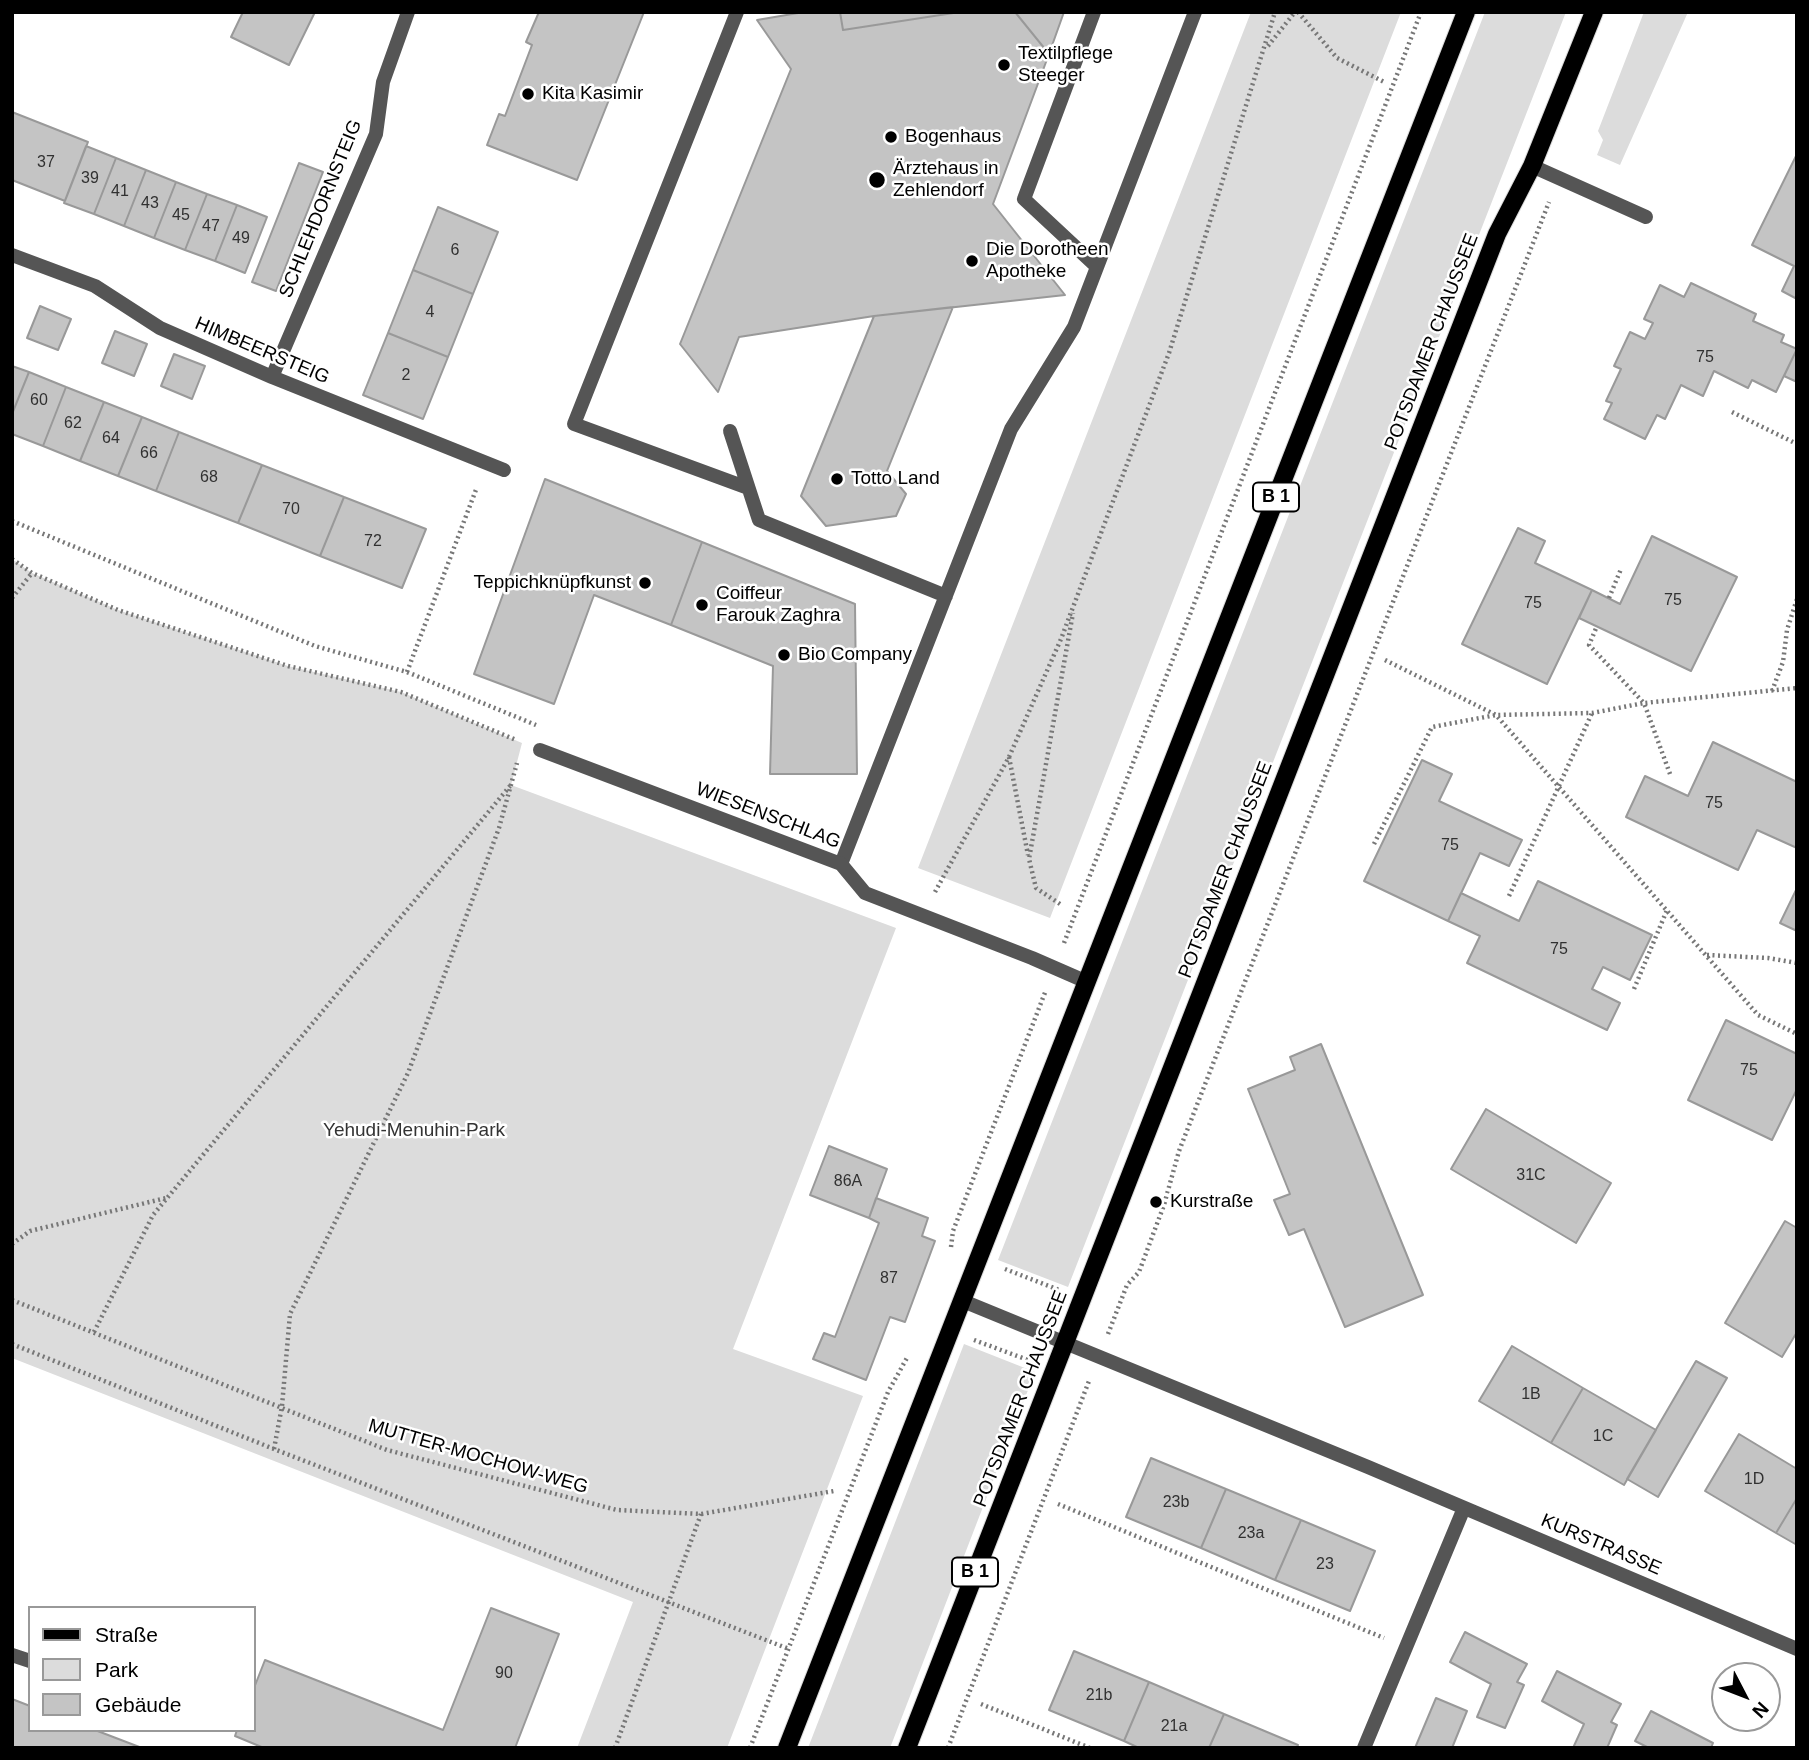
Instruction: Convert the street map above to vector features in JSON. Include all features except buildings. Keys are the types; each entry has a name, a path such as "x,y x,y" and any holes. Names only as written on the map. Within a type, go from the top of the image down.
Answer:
{"main road":[{"name":"B 1","path":"788,1748 1466,12"},
{"name":"POTSDAMER CHAUSSEE","path":"907,1748 1497,234 1532,166 1594,12"}],"street":[{"name":"SCHLEHDORNSTEIG","path":"272,377 376,134 383,82 408,12"},
{"path":"737,12 574,424 748,488"},
{"path":"1094,12 1024,199 1097,267"},
{"path":"841,864 1011,429 1074,327 1195,12"},
{"path":"1532,166 1646,217"},
{"name":"HIMBEERSTEIG","path":"12,255 95,286 160,328 272,377 504,470"},
{"path":"730,431 759,520 946,596"},
{"name":"WIESENSCHLAG","path":"540,750 841,864 865,892 1087,982"},
{"name":"KURSTRASSE","path":"963,1301 1797,1649"},
{"path":"1364,1748 1464,1508"}],"path":[{"path":"923,915 1009,757 1075,602 1169,353 1275,12"},
{"path":"1265,49 1297,12 1336,58 1384,82"},
{"path":"950,1255 953,1231 1421,12"},
{"path":"1116,1312 1127,1285 1139,1272 1164,1205 1179,1151 1532,247"},
{"path":"1732,412 1797,444"},
{"path":"407,672 486,463"},
{"path":"12,521 315,646 407,672 542,727"},
{"path":"12,559 32,573 118,610 288,666 401,692 540,750"},
{"path":"1609,598 1621,569"},
{"path":"12,598 32,573"},
{"path":"1772,691 1783,662 1787,630 1797,599"},
{"path":"1028,859 1075,602"},
{"path":"1597,626 1589,645 1644,703 1670,774"},
{"path":"1385,660 1496,715 1758,1015 1797,1034"},
{"path":"1374,844 1432,727 1496,715 1592,713 1644,703 1797,688"},
{"path":"1509,896 1592,713"},
{"path":"274,1449 282,1406 290,1314 408,1073 499,828 529,722"},
{"path":"1009,757 1036,888 1060,904"},
{"path":"94,1332 153,1215 511,785"},
{"path":"1634,989 1667,911"},
{"path":"1707,955 1768,958 1797,963"},
{"path":"12,1244 30,1231 167,1198"},
{"path":"996,1266 1066,1293"},
{"name":"MUTTER-MOCHOW-WEG","path":"12,1300 387,1450 617,1510 701,1514 834,1491"},
{"path":"967,1338 1038,1364"},
{"path":"12,1344 789,1649"},
{"path":"750,1748 888,1392 914,1346"},
{"path":"947,1748 1089,1383"},
{"path":"1058,1504 1395,1643"},
{"path":"615,1748 701,1514"},
{"path":"981,1703 1090,1748"}],"green space":[{"path":"1251,12 1401,12 1050,918 918,868"},
{"path":"1485,12 1566,12 1068,1287 998,1260"},
{"path":"1644,12 1688,12 1620,165 1597,155 1603,140 1598,131"},
{"name":"Yehudi-Menuhin-Park","path":"12,559 32,573 118,610 288,666 401,692 522,743 511,785 896,928 733,1349 863,1396 727,1748 577,1748 633,1602 12,1358"},
{"path":"964,1344 1035,1372 890,1748 808,1748"}],"place":[{"name":"Textilpflege Steeger","path":"1004,65"},
{"name":"Kita Kasimir","path":"528,94"},
{"name":"Bogenhaus","path":"891,137"},
{"name":"Ärztehaus in Zehlendorf","path":"877,180"},
{"name":"Die Dorotheen Apotheke","path":"972,261"},
{"name":"Totto Land","path":"837,479"},
{"name":"Teppichknüpfkunst","path":"645,583"},
{"name":"Coiffeur Farouk Zaghra","path":"702,605"},
{"name":"Bio Company","path":"784,655"},
{"name":"Kurstraße","path":"1156,1202"}]}
